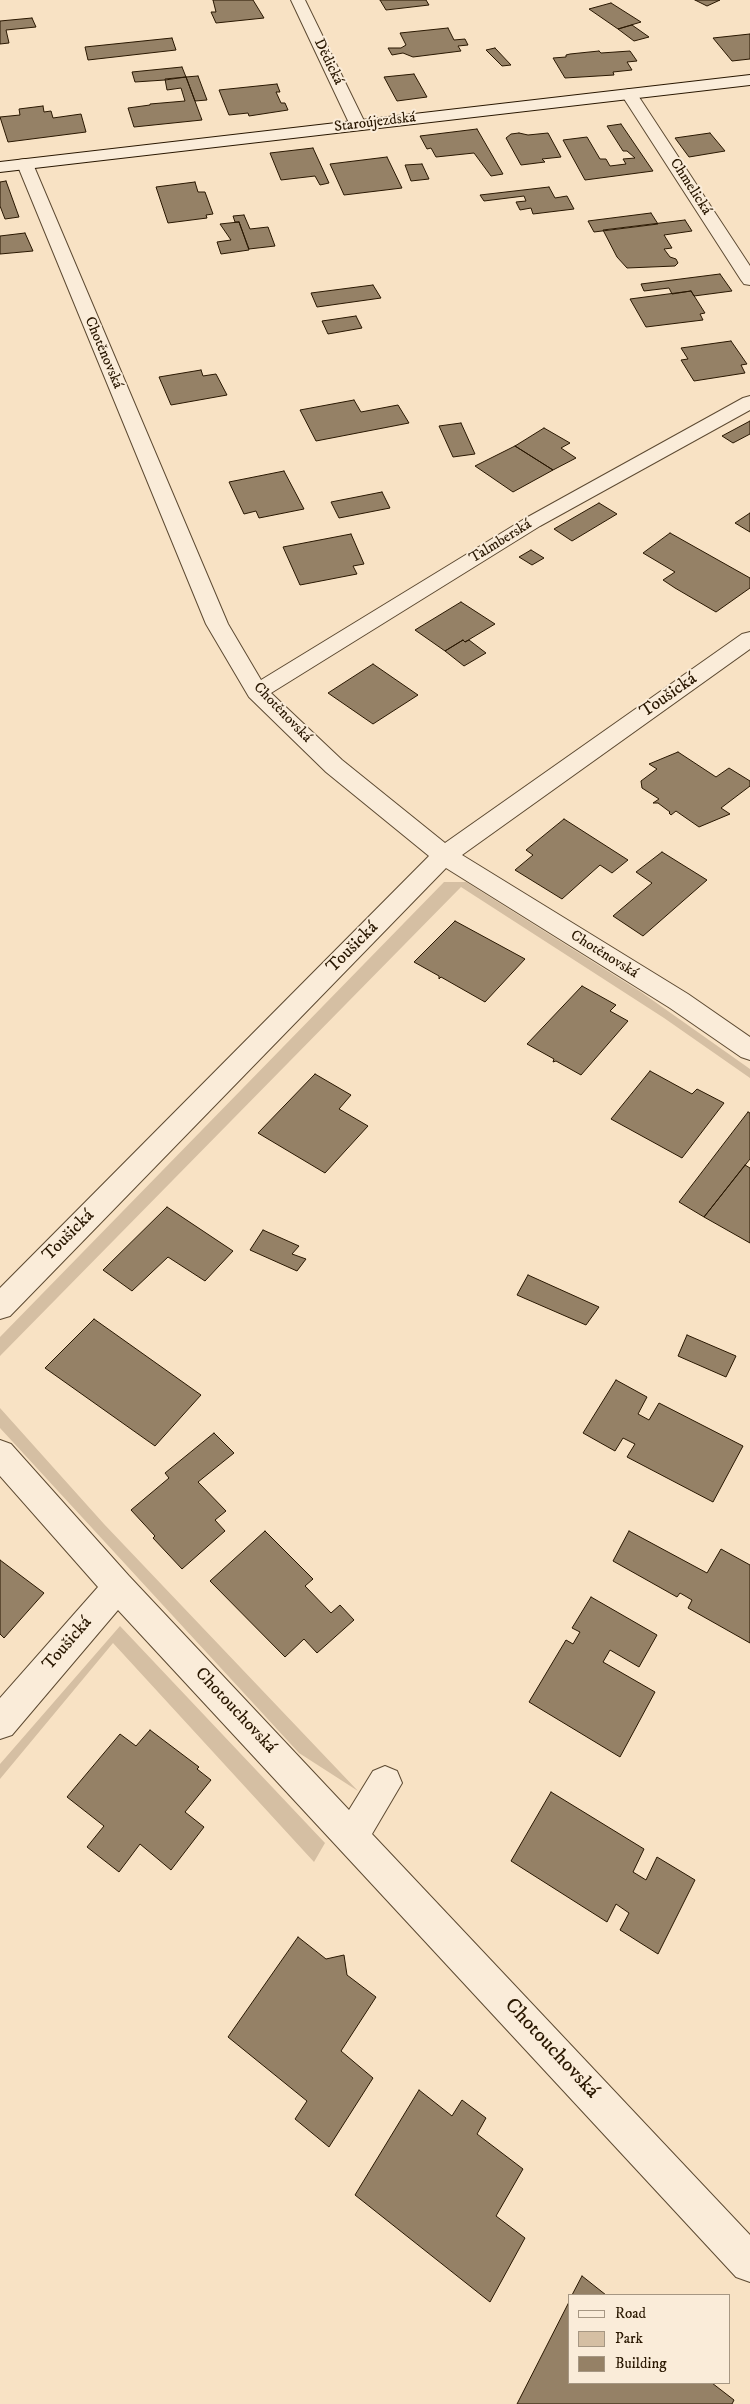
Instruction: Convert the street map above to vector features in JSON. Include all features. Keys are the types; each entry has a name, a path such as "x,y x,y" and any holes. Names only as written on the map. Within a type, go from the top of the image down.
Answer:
{"street":[{"name":"Dědická","path":"298,0 358,125"},
{"name":"Staroújezdská","path":"0,167 750,80"},
{"name":"Chmelická","path":"629,94 750,280"},
{"name":"Chotěnovská","path":"25,164 217,624 257,692 334,766 444,855 679,1001 750,1050"},
{"name":"Talmberská","path":"257,692 533,522 750,402"},
{"name":"Toušická","path":"0,1307 444,855 750,639"},
{"path":"0,1454 118,1587"},
{"name":"Toušická","path":"0,1723 118,1587"},
{"name":"Chotouchovská","path":"118,1587 750,2263"},
{"path":"352,1836 385,1783"}],"green space":[{"path":"444,882 466,882 641,992 750,1069 750,1078 664,1018 461,887 0,1356 0,1337"},
{"path":"0,1408 104,1524 358,1791 299,1753 0,1428"},
{"path":"120,1626 325,1843 314,1862 113,1643 0,1779 0,1764"}],"building":[{"path":"213,0 253,0 264,18 216,23 211,12 216,12"},
{"path":"380,0 426,0 429,5 386,10"},
{"path":"695,0 720,0 707,6"},
{"path":"611,3 641,22 618,29 589,9"},
{"path":"32,18 36,27 6,30 9,43 0,44 0,21"},
{"path":"632,25 649,37 634,41 618,29"},
{"path":"448,28 454,40 465,39 468,45 458,46 461,51 413,57 403,53 392,55 388,48 401,48 406,45 400,33"},
{"path":"750,34 750,59 732,61 713,38"},
{"path":"172,38 176,50 88,60 85,47"},
{"path":"495,48 511,65 502,66 486,50"},
{"path":"599,51 601,53 630,51 637,61 627,62 632,70 613,72 614,75 565,78 553,58 566,57 566,55 570,54"},
{"path":"182,67 186,77 165,80 135,82 132,72"},
{"path":"414,74 427,97 397,101 384,77"},
{"path":"198,76 207,100 195,101 186,77"},
{"path":"186,77 202,120 134,127 128,108 185,101 181,88 167,90 165,79"},
{"path":"277,84 280,92 276,92 281,103 285,103 288,110 249,116 248,113 229,115 219,90"},
{"path":"43,106 44,112 51,111 53,118 81,114 86,132 8,142 0,117 20,115 19,109"},
{"path":"621,124 653,171 585,180 563,140 587,137 600,159 606,159 610,166 626,164 623,159 635,158 627,151 623,151 607,126"},
{"path":"477,129 503,174 491,176 474,153 436,157 431,148 427,149 420,136"},
{"path":"548,133 561,157 542,159 545,162 521,165 506,138 511,134 528,135"},
{"path":"710,133 725,151 689,157 675,138"},
{"path":"313,148 329,183 320,185 315,176 281,180 270,153"},
{"path":"387,157 402,188 344,195 330,164"},
{"path":"422,164 429,179 411,181 405,165"},
{"path":"6,181 19,217 5,219 0,206 0,182"},
{"path":"195,182 198,192 205,192 213,214 206,215 207,218 168,223 156,187"},
{"path":"549,187 555,198 567,196 574,209 533,214 531,208 520,210 516,202 526,201 524,196 484,201 480,195"},
{"path":"651,213 658,224 594,232 588,221"},
{"path":"244,215 250,229 268,227 275,246 249,249 239,222 235,222 233,216"},
{"path":"685,220 692,231 664,235 672,248 664,249 670,257 676,259 678,263 675,266 627,268 617,257 603,230"},
{"path":"239,222 249,250 221,254 217,242 231,240 220,224"},
{"path":"25,233 33,251 0,254 0,236"},
{"path":"720,274 732,291 694,296 691,291 672,294 669,288 644,291 641,284"},
{"path":"373,285 381,298 317,307 311,293"},
{"path":"691,291 705,313 700,314 703,320 646,327 630,299"},
{"path":"356,316 362,328 328,334 322,321"},
{"path":"731,341 747,364 741,365 745,373 694,381 681,360 688,359 681,348"},
{"path":"201,370 203,376 216,374 227,395 171,405 159,377"},
{"path":"354,400 361,412 398,405 409,423 316,441 300,410"},
{"path":"750,421 750,434 733,443 722,436"},
{"path":"461,423 475,454 453,457 439,426"},
{"path":"544,428 570,443 561,448 576,458 553,470 515,446"},
{"path":"515,446 553,470 513,492 475,466"},
{"path":"284,471 304,509 259,518 256,511 244,514 229,482"},
{"path":"382,492 390,508 339,518 331,502"},
{"path":"599,503 617,514 572,541 554,529"},
{"path":"750,513 750,532 735,523"},
{"path":"670,533 750,578 750,588 716,612 663,580 675,572 643,553"},
{"path":"351,534 364,564 353,566 357,574 300,585 283,547"},
{"path":"531,550 544,558 532,565 519,557"},
{"path":"461,602 495,624 465,642 463,640 445,651 415,630"},
{"path":"463,640 465,642 469,640 486,653 464,666 445,651"},
{"path":"373,664 418,695 373,724 328,693"},
{"path":"678,752 716,777 729,768 750,781 750,786 721,808 730,814 699,827 676,811 671,815 670,812 658,803 653,803 659,799 642,788 641,781 657,769 649,764"},
{"path":"564,819 628,860 612,873 600,865 562,899 515,870 533,855 526,850"},
{"path":"662,852 707,880 643,936 613,916 652,883 636,872"},
{"path":"455,921 525,959 485,1002 441,977 439,979 439,976 414,962"},
{"path":"582,986 616,1005 610,1011 628,1021 581,1075 556,1061 553,1062 554,1059 527,1044"},
{"path":"650,1071 692,1094 697,1089 724,1103 682,1158 611,1119"},
{"path":"315,1074 351,1095 339,1109 368,1126 325,1173 258,1133"},
{"path":"748,1112 750,1113 750,1159 704,1217 679,1202"},
{"path":"745,1165 750,1168 750,1243 704,1217"},
{"path":"167,1207 233,1251 205,1281 168,1257 132,1291 103,1270"},
{"path":"263,1230 299,1246 292,1254 306,1259 297,1271 250,1250"},
{"path":"528,1275 599,1307 586,1325 517,1295"},
{"path":"94,1319 201,1395 155,1446 45,1368"},
{"path":"687,1335 736,1356 726,1377 678,1356"},
{"path":"616,1380 647,1397 638,1414 649,1420 659,1403 743,1446 713,1502 627,1457 635,1444 623,1438 615,1451 583,1433"},
{"path":"214,1433 234,1453 198,1482 226,1511 215,1520 225,1531 182,1569 153,1538 155,1536 131,1510 169,1478 165,1473"},
{"path":"265,1531 313,1579 305,1586 331,1613 340,1605 354,1620 317,1653 304,1639 285,1657 210,1581"},
{"path":"629,1531 707,1573 721,1549 750,1565 750,1643 688,1608 692,1600 680,1593 677,1597 613,1561"},
{"path":"0,1560 44,1593 4,1638 0,1634"},
{"path":"591,1597 657,1635 639,1667 610,1650 603,1662 655,1692 620,1757 529,1702 566,1640 573,1644 580,1632 572,1628"},
{"path":"150,1730 199,1767 197,1769 211,1780 185,1812 204,1827 171,1870 140,1844 119,1872 87,1847 104,1826 67,1797 120,1734 136,1746"},
{"path":"551,1792 644,1849 633,1872 646,1880 657,1857 695,1880 658,1954 620,1930 629,1913 616,1904 607,1922 511,1861"},
{"path":"298,1937 326,1959 344,1955 347,1975 376,1997 341,2051 373,2078 329,2147 295,2119 307,2101 228,2037"},
{"path":"419,2090 452,2116 462,2100 486,2118 477,2134 523,2169 496,2216 525,2238 490,2302 355,2195"},
{"path":"582,2276 605,2294 573,2294"},
{"path":"568,2304 568,2384 713,2384 734,2400 732,2404 517,2404"}]}
